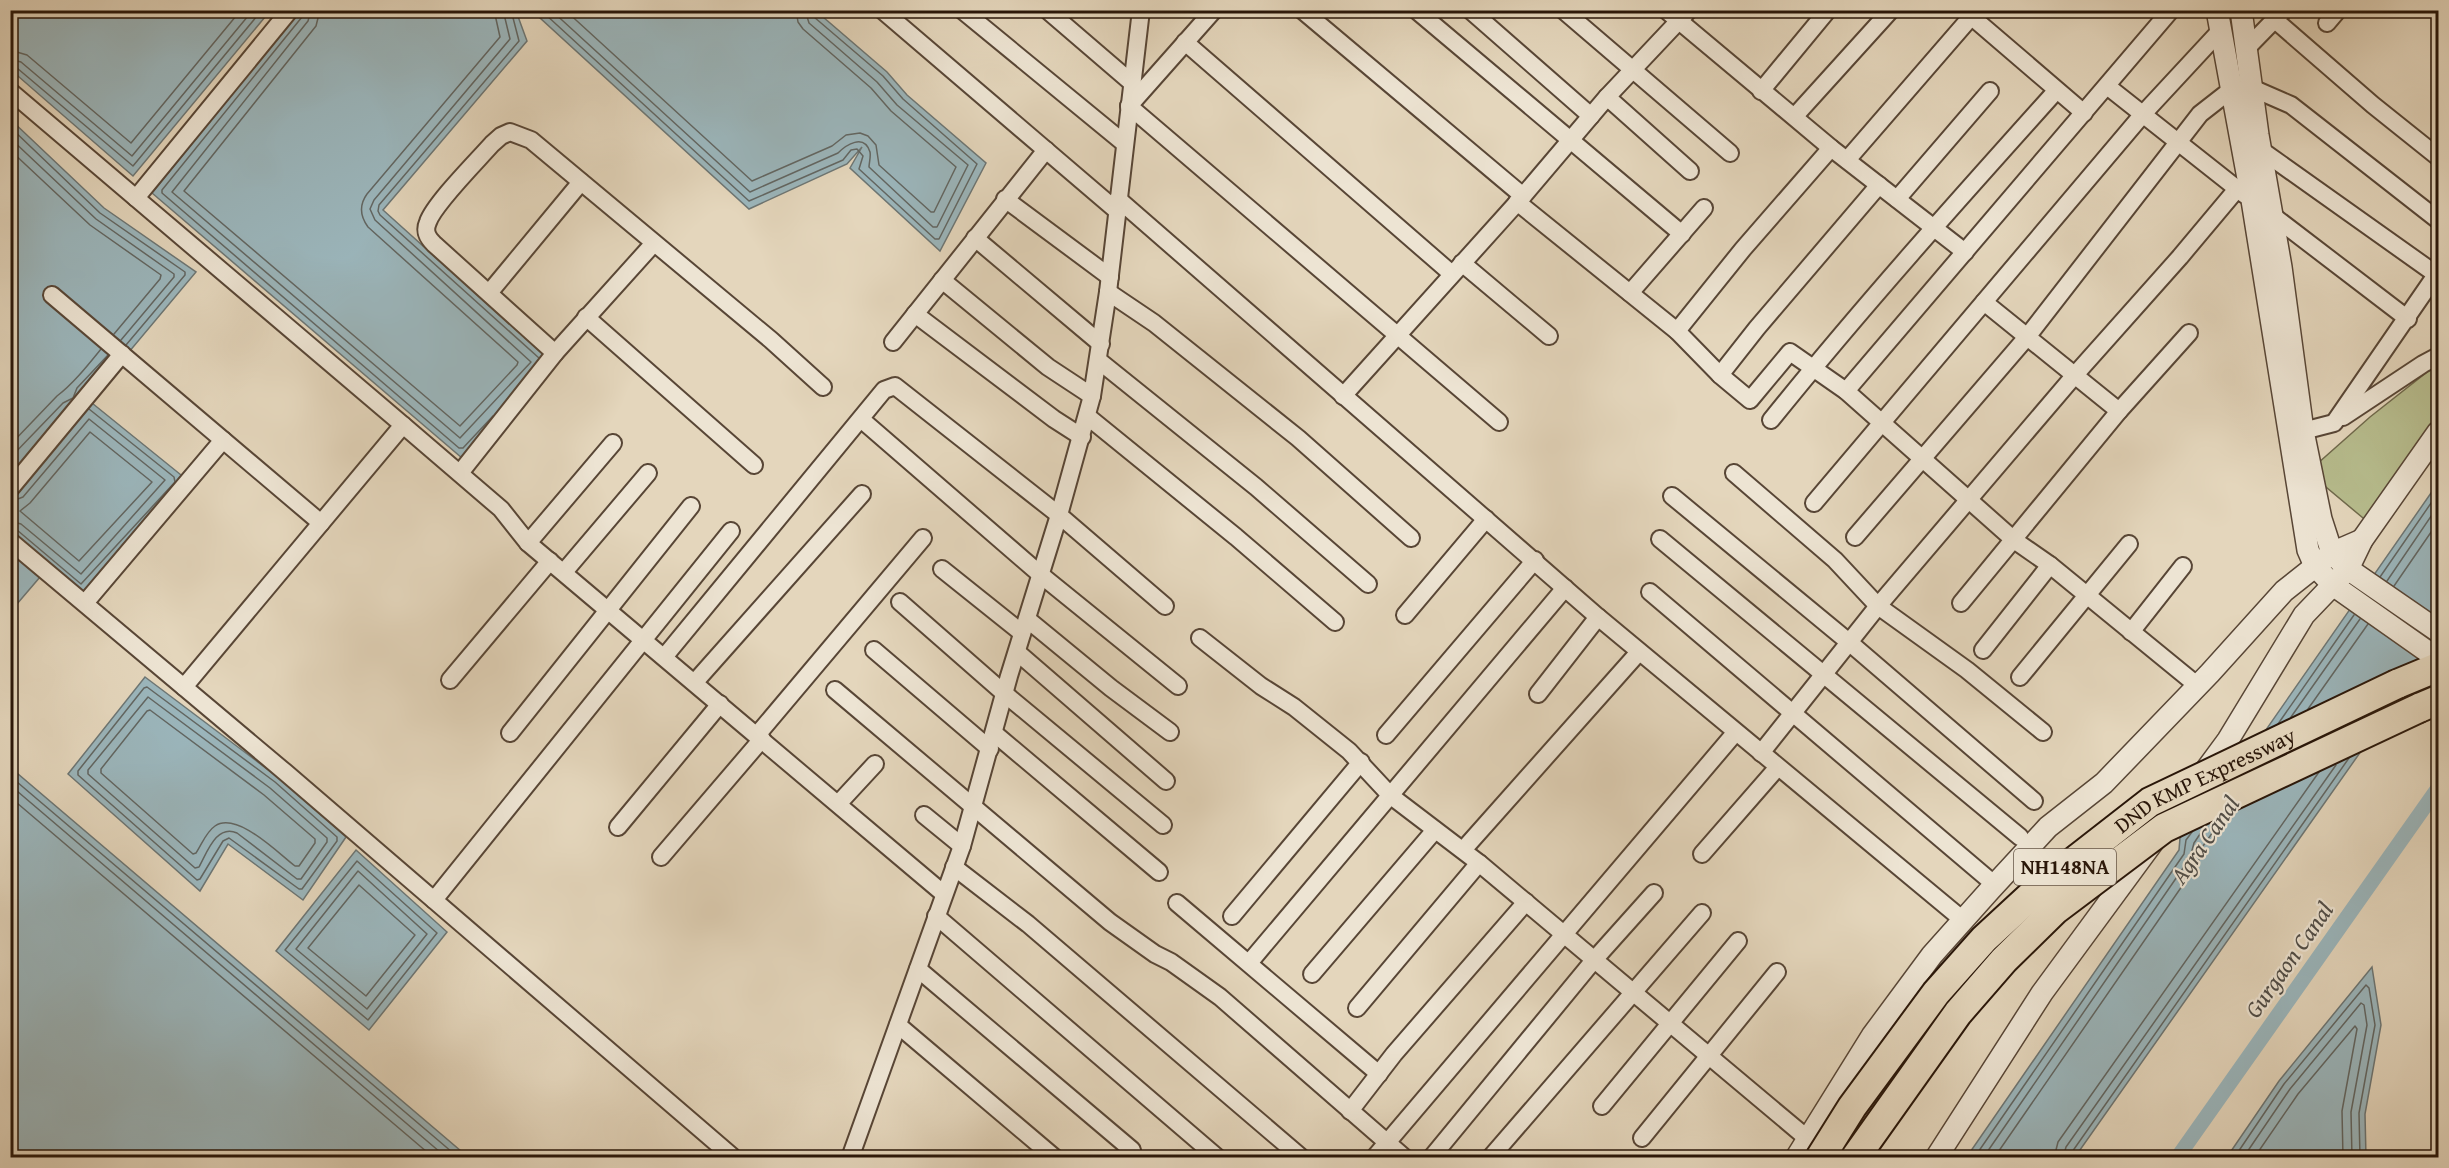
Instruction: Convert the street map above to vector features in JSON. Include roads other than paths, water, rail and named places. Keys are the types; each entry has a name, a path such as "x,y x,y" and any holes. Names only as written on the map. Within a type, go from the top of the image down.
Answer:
{"highway":[{"name":"DND KMP Expressway","path":"1814,1148 1852,1107 1936,993 1984,939 2036,891 2086,850 2150,802 2397,684 2439,667"},
{"name":"DND KMP Expressway","path":"1855,1158 1958,1013 2004,960 2055,910 2164,828 2439,700"}],"street":[{"path":"136,198 290,10"},
{"path":"882,10 1046,150 1117,204 1735,733 1963,920"},
{"path":"962,10 1124,143"},
{"path":"1047,10 1132,83"},
{"path":"850,1158 962,846 1024,626 1082,437 1100,352 1141,10"},
{"path":"1129,106 1214,10"},
{"path":"1302,10 1520,199 1677,331 1720,375 1750,400 1790,352 1846,391 1884,423 1968,502 2014,540 2050,565 2198,686"},
{"path":"1416,10 1682,234"},
{"path":"1563,10 1730,153"},
{"path":"1761,91 1828,10"},
{"path":"1795,116 1891,10"},
{"path":"1846,391 2171,10"},
{"path":"2241,10 2246,49 2242,88 2245,195 2308,550 2315,566 2338,589 2439,659"},
{"path":"1473,11 1591,116"},
{"path":"1847,160 1971,13 2056,91 2084,113"},
{"path":"1343,396 1520,199 1678,14 1761,91 1965,252"},
{"path":"2246,49 2279,15 2373,105 2439,157"},
{"path":"2219,21 2261,150 2303,431 2321,519 2332,553 2353,572 2439,631"},
{"path":"1814,503 1884,423 2219,21"},
{"path":"1185,42 1457,268 1549,336"},
{"path":"2107,86 2245,195"},
{"path":"1855,537 2026,337 2206,108 2242,88 2291,105 2439,220"},
{"path":"10,91 501,509 528,543 665,656 944,894"},
{"path":"1897,198 1990,91"},
{"path":"1771,420 1934,227 2056,91"},
{"path":"1607,97 1690,171"},
{"path":"1129,106 1499,422"},
{"path":"555,353 428,238 427,224 437,207 492,144 510,132 531,140 771,340 823,387"},
{"path":"1677,331 1743,249 1832,148"},
{"path":"893,342 1046,150"},
{"path":"2261,150 2438,274 2334,423"},
{"path":"489,293 581,182"},
{"path":"1720,375 1879,185"},
{"path":"1761,753 1878,606 2074,376 2245,195"},
{"path":"1005,199 1154,323 1298,438 1411,538"},
{"path":"1630,293 1704,208"},
{"path":"2272,215 2408,319"},
{"path":"975,238 1100,352 1368,584"},
{"path":"460,474 555,353 654,243"},
{"path":"942,280 1048,367 1092,396"},
{"path":"52,295 321,523"},
{"path":"1984,302 2119,411"},
{"path":"915,314 1054,419 1082,437"},
{"path":"586,317 754,465"},
{"path":"1961,603 2119,411 2188,333"},
{"path":"10,489 122,354"},
{"path":"2303,431 2334,423 2409,372 2439,356"},
{"path":"665,656 862,420 884,390 895,386 1059,515 1165,606"},
{"path":"1087,416 1236,537 1335,622"},
{"path":"862,420 1041,575 1178,686"},
{"path":"184,687 403,425"},
{"path":"1936,1158 2042,993 2228,740 2304,615 2338,589 2353,572 2362,540 2439,432"},
{"path":"85,603 223,440"},
{"path":"528,543 614,443"},
{"path":"564,572 648,473"},
{"path":"1734,473 1835,560 1878,606 1967,670 2043,732"},
{"path":"695,682 861,494"},
{"path":"1672,496 1850,643 2034,801"},
{"path":"510,733 691,506"},
{"path":"1405,615 1486,519"},
{"path":"434,900 731,531"},
{"path":"661,857 923,538"},
{"path":"1660,539 2020,837"},
{"path":"1796,1158 1814,1148 1872,1036 1932,955 2048,827 2104,783 2198,686 2273,602 2332,553 2362,540"},
{"path":"10,541 734,1158"},
{"path":"2020,677 2129,543"},
{"path":"1386,735 1535,560"},
{"path":"450,680 550,561"},
{"path":"1983,650 2050,565"},
{"path":"2131,632 2183,566"},
{"path":"942,569 1170,732"},
{"path":"1249,963 1565,588"},
{"path":"1650,592 1987,878"},
{"path":"900,602 1005,694 1163,825"},
{"path":"1538,694 1598,617"},
{"path":"1200,638 1261,687 1294,707 1362,762 1391,796 1464,850 1634,992 1814,1148"},
{"path":"874,650 1159,872"},
{"path":"1017,652 1166,782"},
{"path":"1464,850 1640,652"},
{"path":"835,690 1110,922 1220,997 1405,1158"},
{"path":"618,827 720,704"},
{"path":"1374,1158 1735,733"},
{"path":"1232,916 1362,762"},
{"path":"838,804 875,764"},
{"path":"1702,854 1778,767"},
{"path":"924,816 962,846"},
{"path":"1312,974 1435,830"},
{"path":"1357,1008 1479,863"},
{"path":"954,867 1007,906 1302,1158"},
{"path":"1431,1158 1594,960 1654,894"},
{"path":"1350,1111 1526,902"},
{"path":"1177,903 1379,1074"},
{"path":"1490,1158 1702,913"},
{"path":"936,916 1218,1158"},
{"path":"1602,1106 1738,941"},
{"path":"918,969 1132,1150"},
{"path":"1641,1138 1777,972"},
{"path":"898,1025 1054,1158"}],"water":[{"path":"11,10 270,11 133,176 11,70"},
{"path":"299,11 516,11 527,41 383,210 552,362 462,458 152,193"},
{"path":"537,11 816,11 887,72 907,95 986,163 940,251 850,168 862,147 847,164 749,209 539,17"},
{"path":"10,119 104,208 196,272 113,371 10,477"},
{"path":"87,399 186,479 82,594 11,533 11,491"},
{"name":"Agra Canal","path":"2438,483 2438,642 2075,1157 1966,1158 2179,850 2180,838 2218,786 2224,790"},
{"path":"11,553 40,577 11,611"},
{"path":"145,677 279,778 346,837 303,900 228,844 200,891 68,774"},
{"path":"11,768 468,1157 11,1157"},
{"path":"356,850 447,932 369,1030 276,951"},
{"path":"2372,967 2381,1025 2365,1114 2366,1157 2227,1157 2279,1081"}],"waterway":[{"name":"Gurgaon Canal","path":"2177,1158 2438,788"}]}
